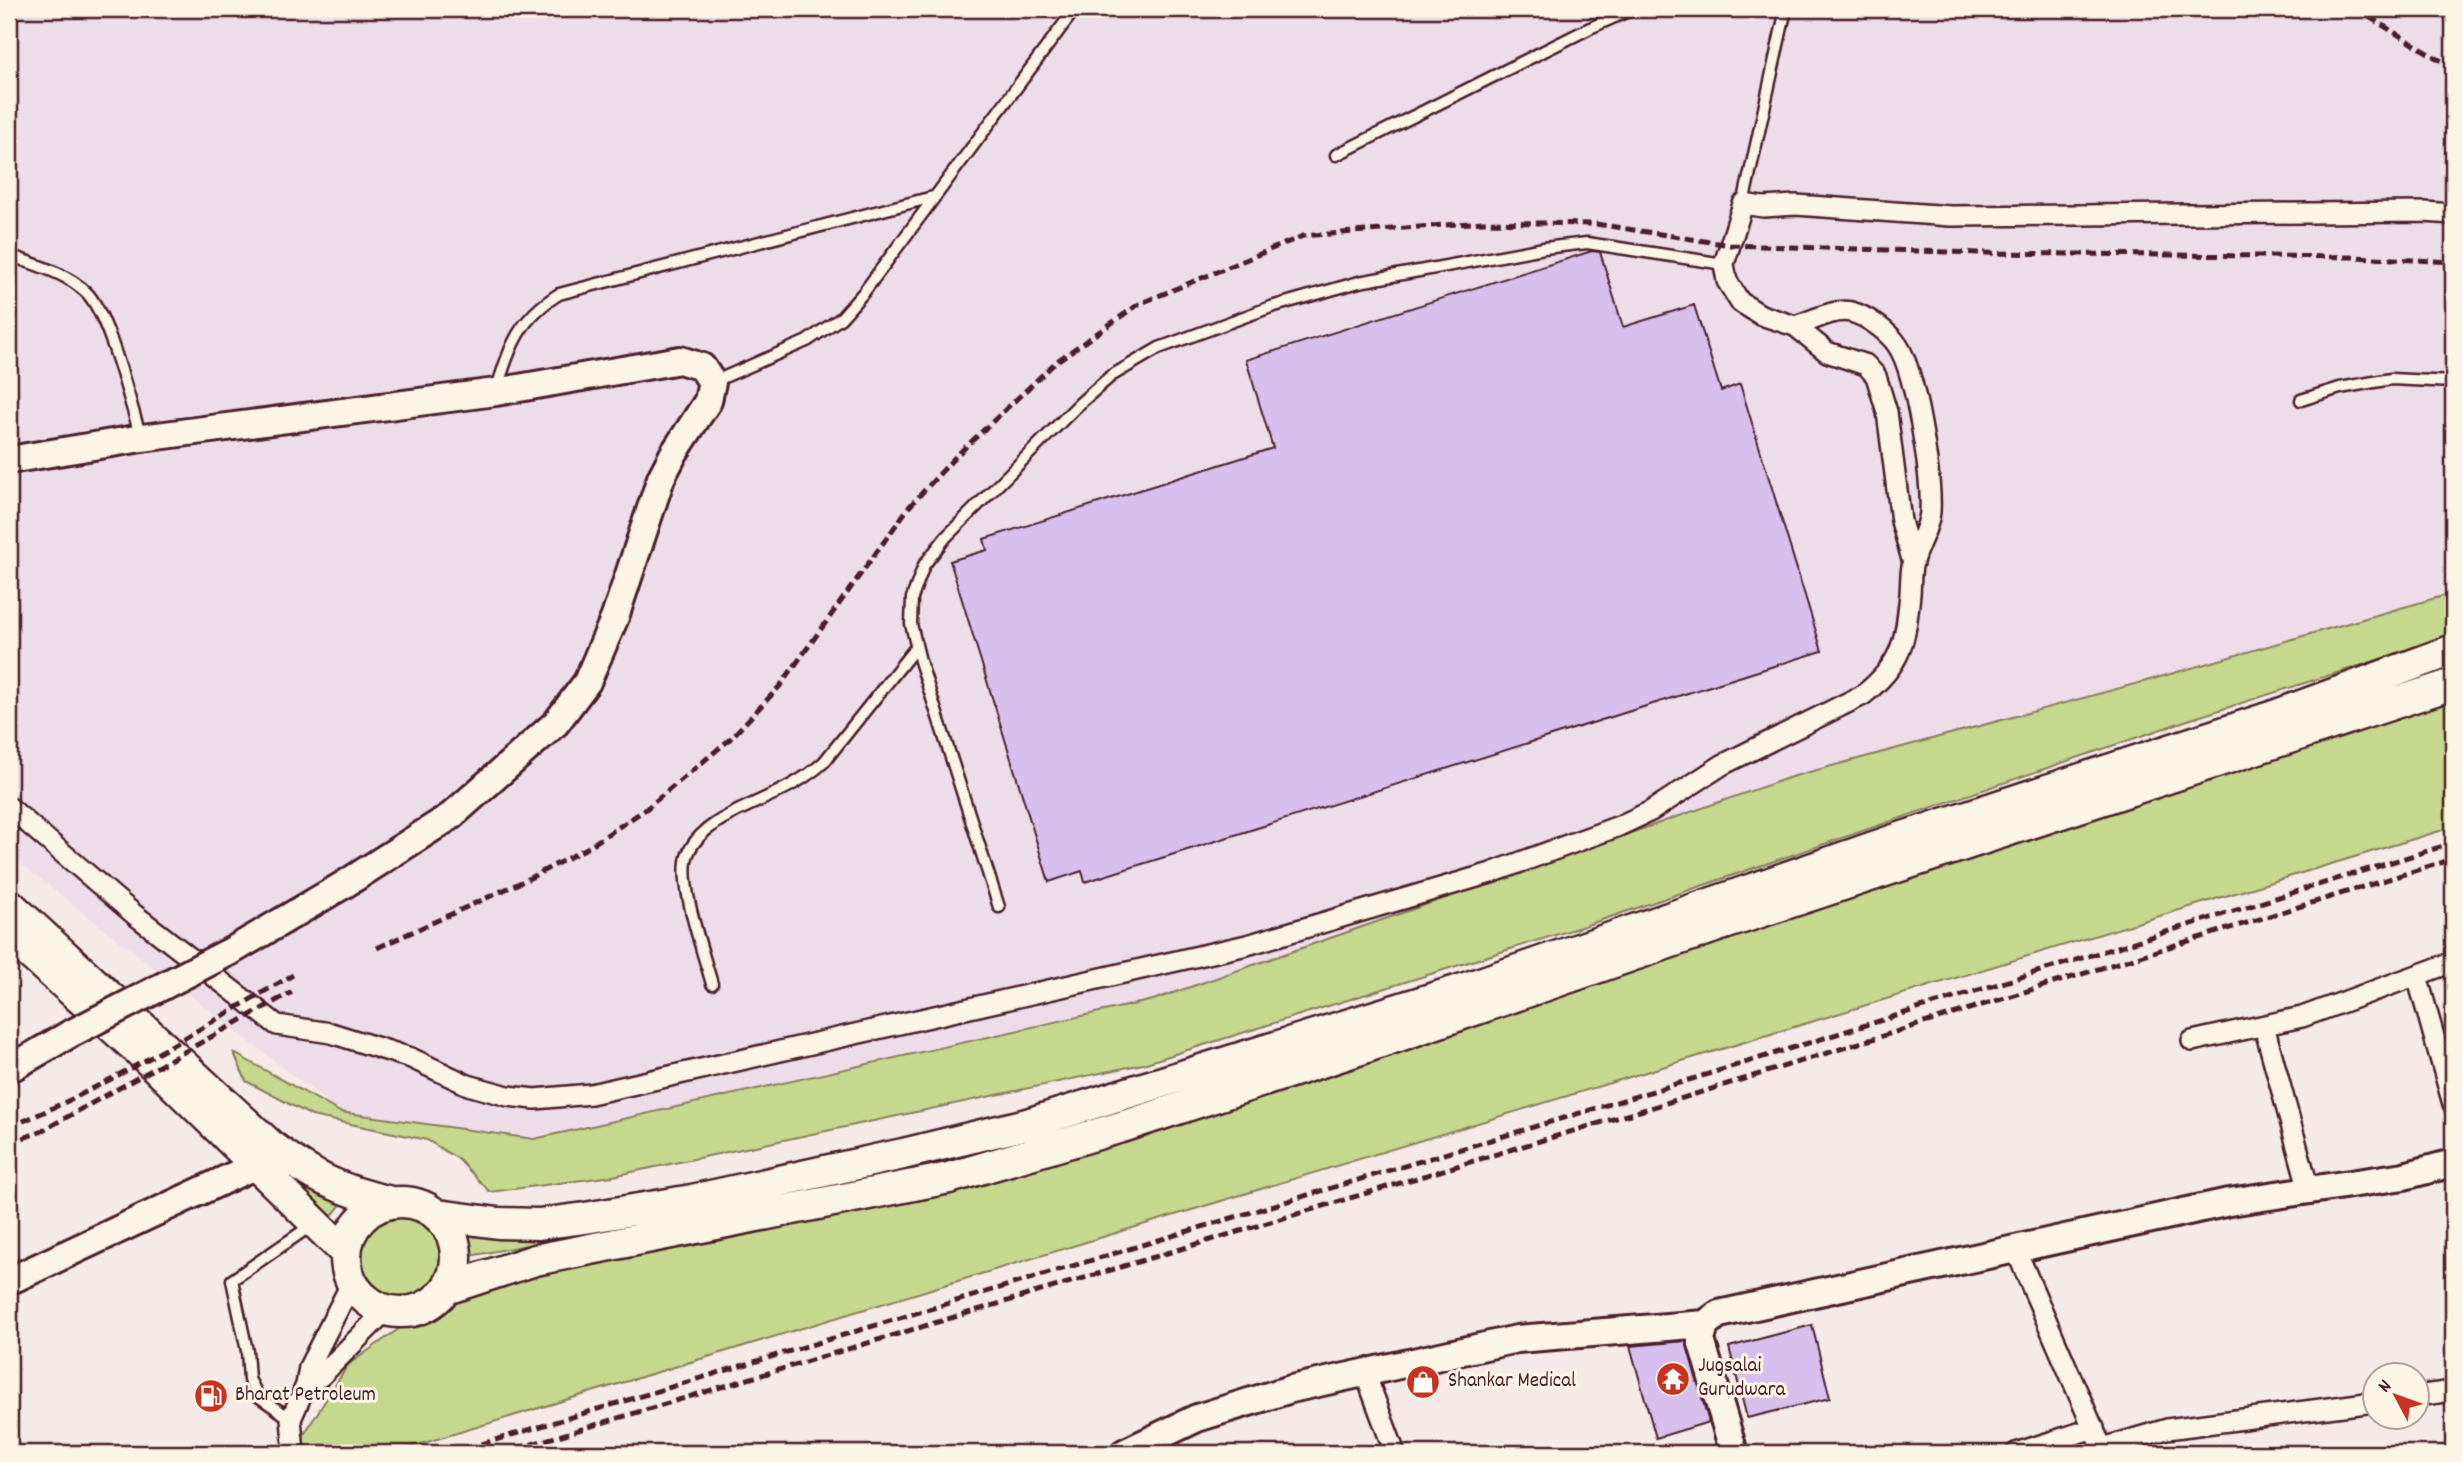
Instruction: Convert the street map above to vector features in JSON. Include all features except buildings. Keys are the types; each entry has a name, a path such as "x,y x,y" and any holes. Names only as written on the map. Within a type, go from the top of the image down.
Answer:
{"main road":[{"path":"438,1215 498,1223 539,1224 585,1218 741,1189 1027,1124 1463,989 1894,840 2274,716 2453,650"},
{"path":"446,1290 547,1257 949,1178 1128,1125 1362,1049 1718,926 2453,684"},
{"path":"9,904 270,1145 313,1176 335,1187 391,1202 424,1206 438,1215 450,1231 456,1251 455,1271 446,1290 429,1305 408,1313 386,1311 366,1301 351,1284 346,1268 345,1252 350,1235 359,1220 374,1209 391,1202"},
{"path":"9,935 139,1051 345,1252"}],"street":[{"path":"1913,563 1901,521 1887,412 1875,376 1866,365 1827,352 1795,326 1761,316 1740,302 1727,281 1724,264 1743,204 1951,216 2424,212 2453,214"},
{"path":"9,807 135,915 277,1025 331,1033 411,1058 468,1085 508,1096 535,1099 591,1094 1247,945 1491,873 1619,826 1651,811 1722,765 1863,695 1881,680 1895,662 1905,637 1913,563 1930,514 1929,471 1922,430 1902,353 1886,334 1865,318 1849,312 1837,312 1795,326"},
{"path":"9,460 142,438 496,392 680,360 702,367 712,382 708,401 661,478 615,617 587,682 556,723 451,816 345,884 233,950 70,1034 9,1069"},
{"path":"2192,1041 2302,1017 2453,962"},
{"path":"2417,975 2453,1104"},
{"path":"2264,1026 2309,1190"},
{"path":"1124,1453 1197,1418 1291,1389 1517,1339 1705,1324 1719,1314 2015,1248 2229,1202 2404,1176 2453,1163"},
{"path":"9,1281 256,1165"},
{"path":"2015,1248 2103,1451 2167,1429 2360,1404"},
{"path":"294,1453 291,1419 306,1385 309,1367 351,1284"},
{"path":"306,1385 321,1376 386,1311"},
{"path":"1705,1324 1701,1340 1734,1453"},
{"path":"1365,1373 1395,1453"},
{"path":"2430,1394 2453,1391"},
{"path":"2016,1453 2094,1428"}],"lane":[{"path":"712,382 807,341 841,317 864,292 1075,9"},
{"path":"1336,155 1633,9"},
{"path":"1743,204 1786,9"},
{"path":"496,392 509,348 522,325 539,307 559,294 933,197"},
{"path":"999,907 916,647 911,624 912,598 924,565 946,537 1079,404 1111,376 1159,348 1271,307 1359,282 1544,248 1587,243 1724,264"},
{"path":"9,256 54,271 87,293 101,314 142,438"},
{"path":"2301,400 2340,388 2391,379 2453,382"},
{"path":"712,984 685,883 687,855 694,843 722,819 807,777 824,762 916,647"},
{"path":"291,1419 258,1396 249,1380 247,1351 233,1280 315,1223"}],"shaded area":[{"path":"9,9 2453,9 2453,593 2146,681 1791,777 1153,1000 534,1139 340,1112 9,855"}],"green space":[{"path":"2453,593 2453,636 2185,721 1584,926 1143,1064 613,1176 490,1192 458,1159 427,1140 312,1116 246,1081 234,1053 340,1112 534,1139 1153,1000 1791,777 2146,681"},
{"path":"2453,695 2453,827 391,1453 303,1453 301,1439 348,1365 400,1328 508,1275 959,1181"},
{"path":"275,1167 343,1202 330,1218"},
{"path":"711,1209 465,1257 461,1228"},
{"path":"391,1216 407,1216 422,1223 433,1234 440,1249 437,1273 428,1286 407,1298 391,1298 376,1291 365,1280 358,1265 358,1249 365,1234 376,1223"}],"railway":[{"path":"2356,9 2453,68"},
{"path":"377,948 528,879 587,848 646,809 729,740 780,686 909,507 956,456 1057,361 1139,304 1303,236 1483,222 1596,224 1730,245 1981,253 2355,257 2453,262"},
{"path":"452,1453 1663,1088 2453,843"},
{"path":"502,1453 1663,1104 2453,859"},
{"path":"9,1127 118,1075 293,975"},
{"path":"9,1143 40,1132 292,992"}],"place":[{"name":"Jugsalai Gurudwara","path":"1673,1379"},
{"name":"Shankar Medical","path":"1423,1382"},
{"name":"Bharat Petroleum","path":"211,1396"}]}
